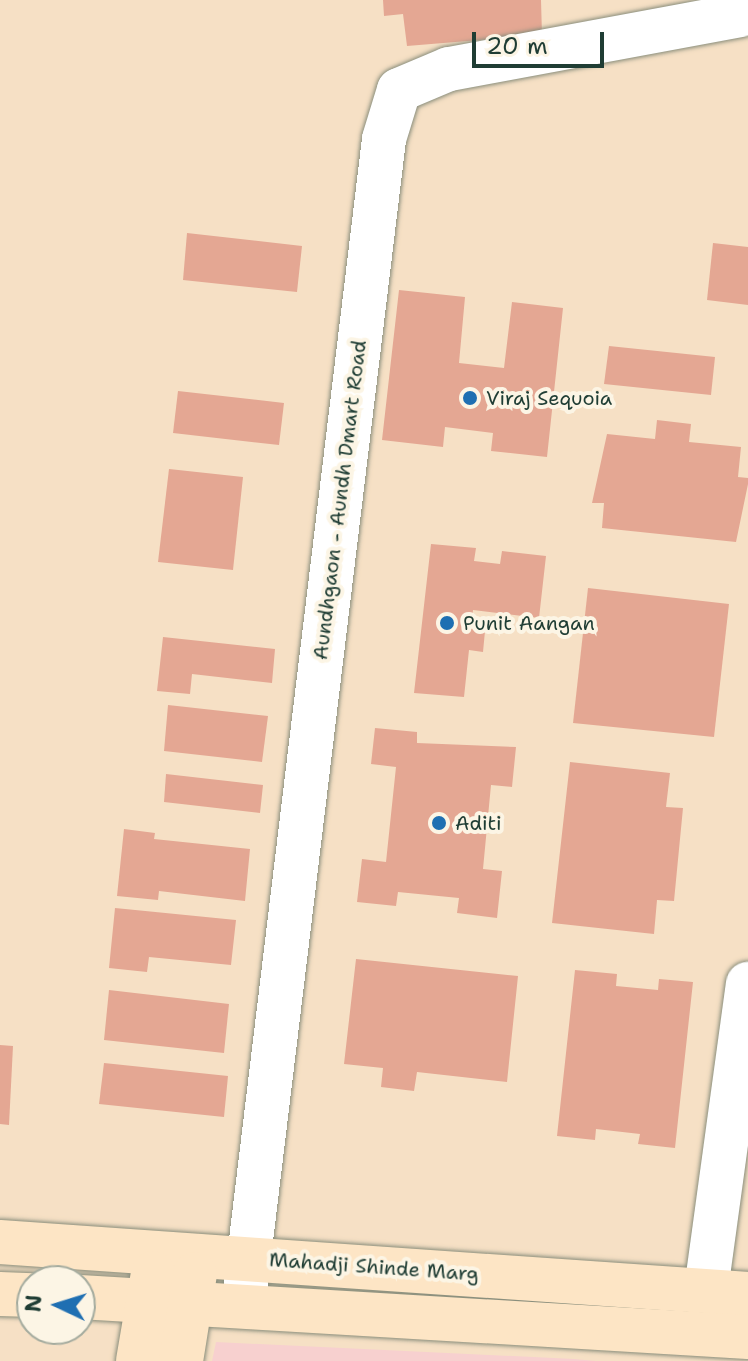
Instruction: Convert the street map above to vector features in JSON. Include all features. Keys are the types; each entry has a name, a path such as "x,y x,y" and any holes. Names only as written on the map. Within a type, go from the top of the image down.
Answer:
{"main road":[{"name":"Mahadji Shinde Marg","path":"0,1242 727,1292"},
{"path":"138,1361 149,1300 177,1254"},
{"path":"177,1254 192,1303 181,1361"},
{"path":"96,1298 748,1337"}],"street":[{"name":"Aundhgaon - Aundh Dmart Road","path":"248,1259 384,139 399,90 449,69 739,15"},
{"path":"727,1292 748,984"},
{"path":"243,1306 248,1259"}],"shaded area":[{"path":"216,1342 574,1359 596,1361 212,1361"}],"building":[{"path":"383,0 541,0 542,35 407,46 403,14 384,16"},
{"path":"187,233 302,246 297,292 183,280"},
{"path":"713,243 748,247 748,305 707,300"},
{"name":"Viraj Sequoia","path":"399,290 465,297 459,363 504,368 512,302 563,308 547,457 491,451 493,433 445,427 443,447 382,440"},
{"path":"609,346 715,357 711,395 604,384"},
{"path":"178,391 284,403 279,445 173,433"},
{"path":"657,420 691,424 689,442 741,447 738,477 748,478 748,484 736,542 602,528 604,503 592,503 607,434 655,439"},
{"path":"169,469 243,477 233,570 158,562"},
{"name":"Punit Aangan","path":"431,544 476,548 474,561 500,564 502,551 546,556 539,618 473,610 471,629 485,631 483,652 469,650 464,697 414,693"},
{"path":"588,588 729,604 714,737 573,723"},
{"path":"163,637 275,649 272,683 192,674 190,694 157,691"},
{"path":"168,705 268,716 262,762 164,751"},
{"name":"Aditi","path":"375,728 417,732 417,743 516,747 512,787 491,785 483,869 502,871 497,918 457,913 459,898 398,892 396,906 357,902 362,859 386,862 396,767 371,764"},
{"path":"570,762 670,773 666,807 683,808 674,901 657,900 654,934 552,923"},
{"path":"166,774 263,785 260,813 164,802"},
{"path":"124,829 155,833 154,839 250,849 245,901 159,891 158,900 117,896"},
{"path":"115,908 236,920 231,965 149,957 147,972 109,968"},
{"path":"356,959 518,976 507,1082 417,1072 414,1091 381,1087 383,1068 344,1064"},
{"path":"575,970 617,974 616,986 658,990 659,979 693,982 675,1148 638,1144 640,1134 596,1129 595,1140 557,1136"},
{"path":"109,990 229,1004 224,1053 104,1040"},
{"path":"0,1045 13,1046 9,1125 0,1124"},
{"path":"104,1063 228,1076 224,1117 99,1104"}],"place":[{"name":"Viraj Sequoia","path":"470,398"},
{"name":"Punit Aangan","path":"447,623"},
{"name":"Aditi","path":"439,823"}]}
